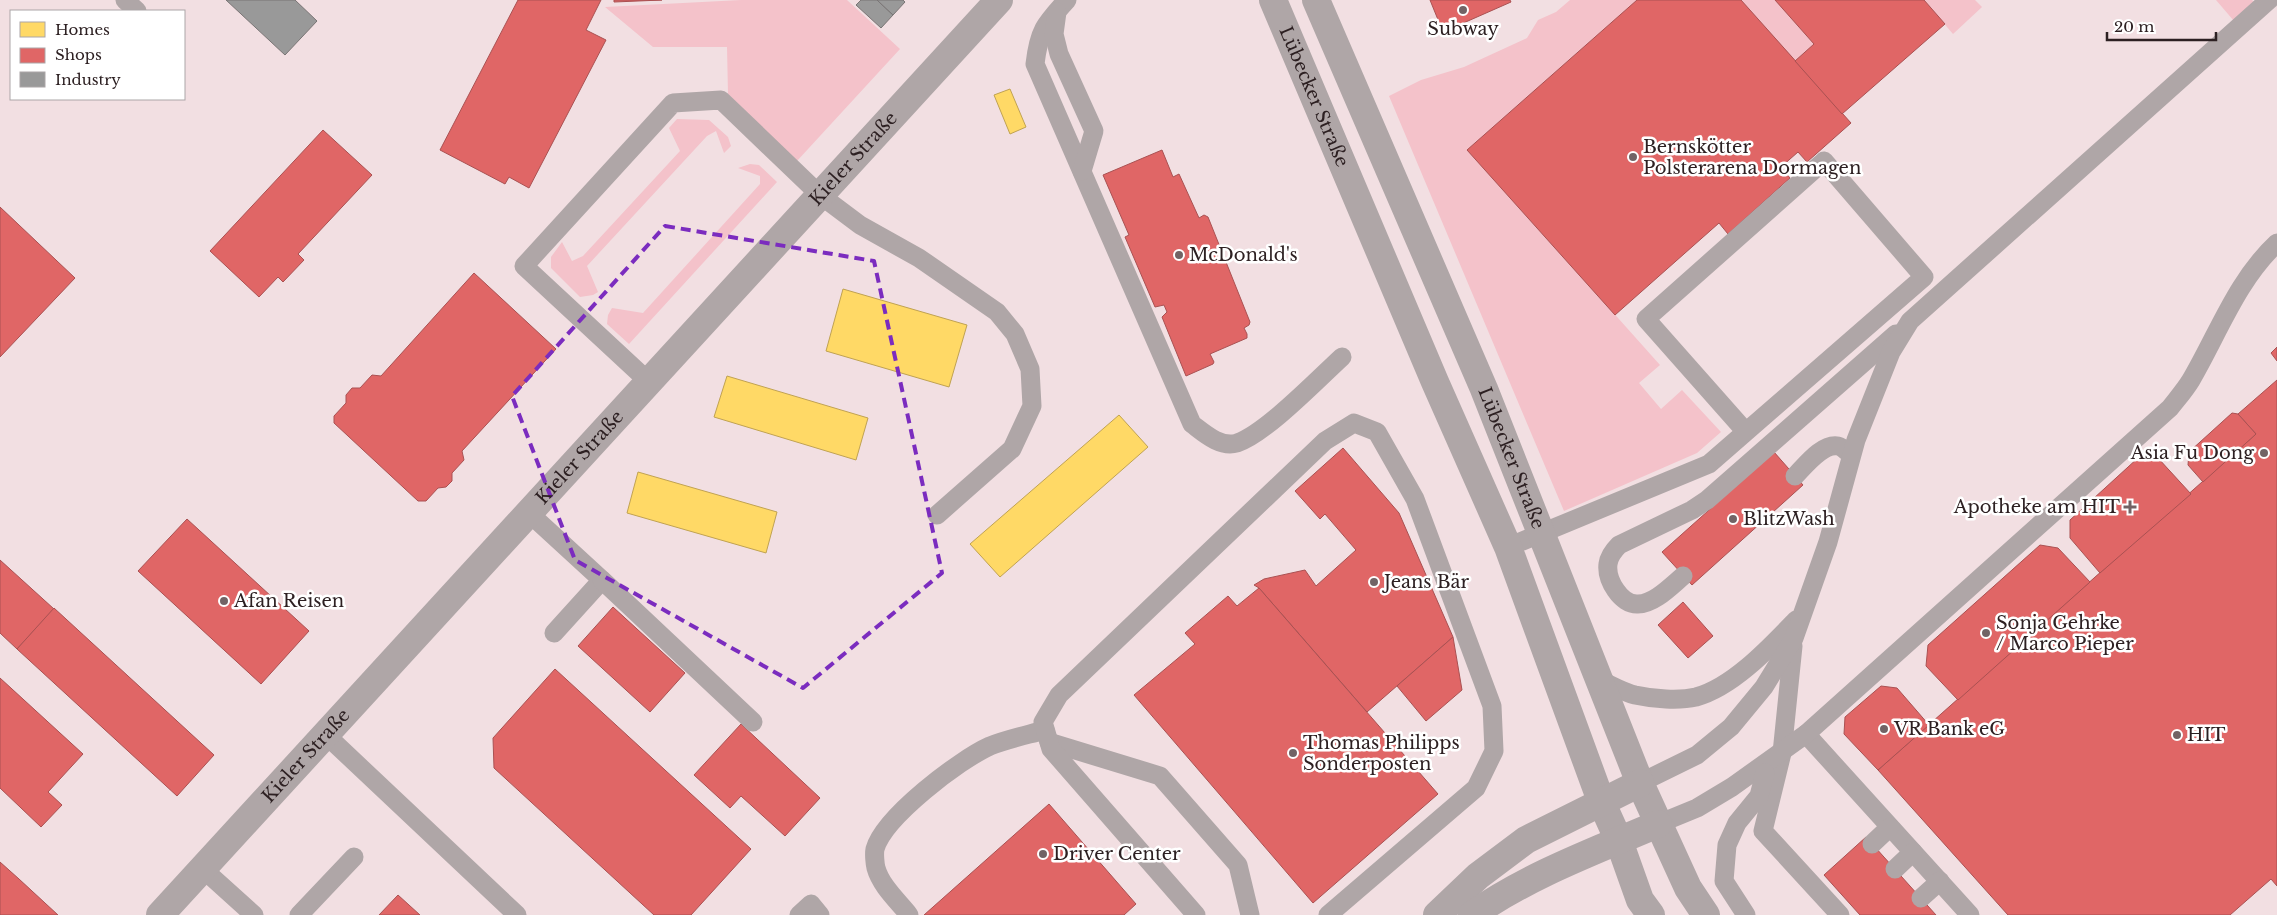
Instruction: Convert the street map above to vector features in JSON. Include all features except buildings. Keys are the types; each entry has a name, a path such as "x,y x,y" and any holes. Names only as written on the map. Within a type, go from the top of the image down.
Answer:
{"street":[{"name":"Kieler Straße","path":"160,915 999,0"},
{"name":"Lübecker Straße","path":"1272,0 1434,382 1508,548 1601,802 1619,841 1640,900 1651,915"},
{"name":"Lübecker Straße","path":"1316,0 1484,390 1640,783 1688,888 1706,915"},
{"path":"1437,915 1478,876 1526,840 1640,783"},
{"path":"1472,915 1564,863 1658,824"}],"lane":[{"path":"125,0 136,10"},
{"path":"1683,576 1660,595 1648,602 1636,604 1624,600 1615,589 1609,575 1608,564 1612,552 1619,545 1692,510 1707,500 1910,322 2269,0"},
{"path":"1062,6 1047,22 1038,41 1035,64 1192,424 1214,441 1236,443 1264,427 1342,358"},
{"path":"1062,6 1054,34 1059,54 1094,131 1082,171"},
{"path":"649,382 524,266 673,103 721,100 820,195 860,225 919,258 997,312 1015,334 1030,369 1032,406 1012,449 937,515"},
{"path":"1508,548 1709,464 1746,432 1924,277 1824,161 1646,319 1746,432"},
{"path":"1658,824 1697,808 1775,757 1806,734 2170,408 2190,383 2247,276 2264,255 2277,243"},
{"path":"1640,783 1697,754 1730,726 1764,687 1794,638 1828,542 1851,456 1890,352 1910,322"},
{"path":"1196,915 1051,749 1043,722 1059,695 1325,441 1354,423 1377,432 1415,499 1492,706 1494,751 1476,788 1328,915"},
{"path":"1795,476 1816,455 1834,446 1840,447 1851,456"},
{"path":"529,513 753,722"},
{"path":"554,633 602,580"},
{"path":"1600,680 1635,695 1671,699 1696,697 1729,681 1766,652 1805,610"},
{"path":"1794,638 1763,830 1825,888 1846,912"},
{"path":"325,734 517,915"},
{"path":"1806,734 1940,881 1963,913"},
{"path":"909,915 884,884 876,868 874,850 884,832 904,810 954,766 990,746 1047,736 1160,776 1238,865 1250,915"},
{"path":"1746,915 1724,881 1728,845 1737,823 1759,796 1775,757"},
{"path":"1872,844 1890,827"},
{"path":"1895,869 1913,852"},
{"path":"299,915 354,857"},
{"path":"202,869 254,915"},
{"path":"1921,898 1940,881"},
{"path":"799,915 811,904 820,915"}],"highlighted area":[{"path":"665,226 874,261 942,573 803,688 575,560 512,396"}],"shaded area":[{"path":"741,0 847,0 900,49 797,161 728,94 727,47 653,47 605,7"},
{"path":"1570,0 1637,0 1468,150 1660,365 1639,383 1661,409 1682,390 1721,432 1697,453 1564,511 1389,96 1421,80 1464,67 1527,38 1538,20 1556,12"},
{"path":"1741,0 1775,0 1814,44 1795,61"},
{"path":"1924,0 1975,0 1982,7 1953,34"},
{"path":"2216,0 2252,0 2254,2 2234,21"},
{"path":"677,119 709,120 728,137 731,146 724,153 716,131 707,136 587,266 598,292 593,295 580,297 551,268 551,257 562,242 572,261 583,256 680,151 669,128"},
{"path":"750,164 759,165 777,182 629,344 607,324 608,315 612,308 643,313 760,184 760,176 738,168"}],"place":[{"name":"Subway","path":"1463,10"},
{"name":"Bernskötter Polsterarena Dormagen","path":"1633,157"},
{"name":"McDonald's","path":"1179,255"},
{"name":"Asia Fu Dong","path":"2264,453"},
{"name":"Apotheke am HIT","path":"2130,507"},
{"name":"BlitzWash","path":"1733,519"},
{"name":"Jeans Bär","path":"1374,582"},
{"name":"Afan Reisen","path":"224,601"},
{"name":"Sonja Gehrke / Marco Pieper","path":"1986,633"},
{"name":"VR Bank eG","path":"1884,729"},
{"name":"HIT","path":"2177,735"},
{"name":"Thomas Philipps Sonderposten","path":"1293,753"},
{"name":"Driver Center","path":"1043,854"}]}
